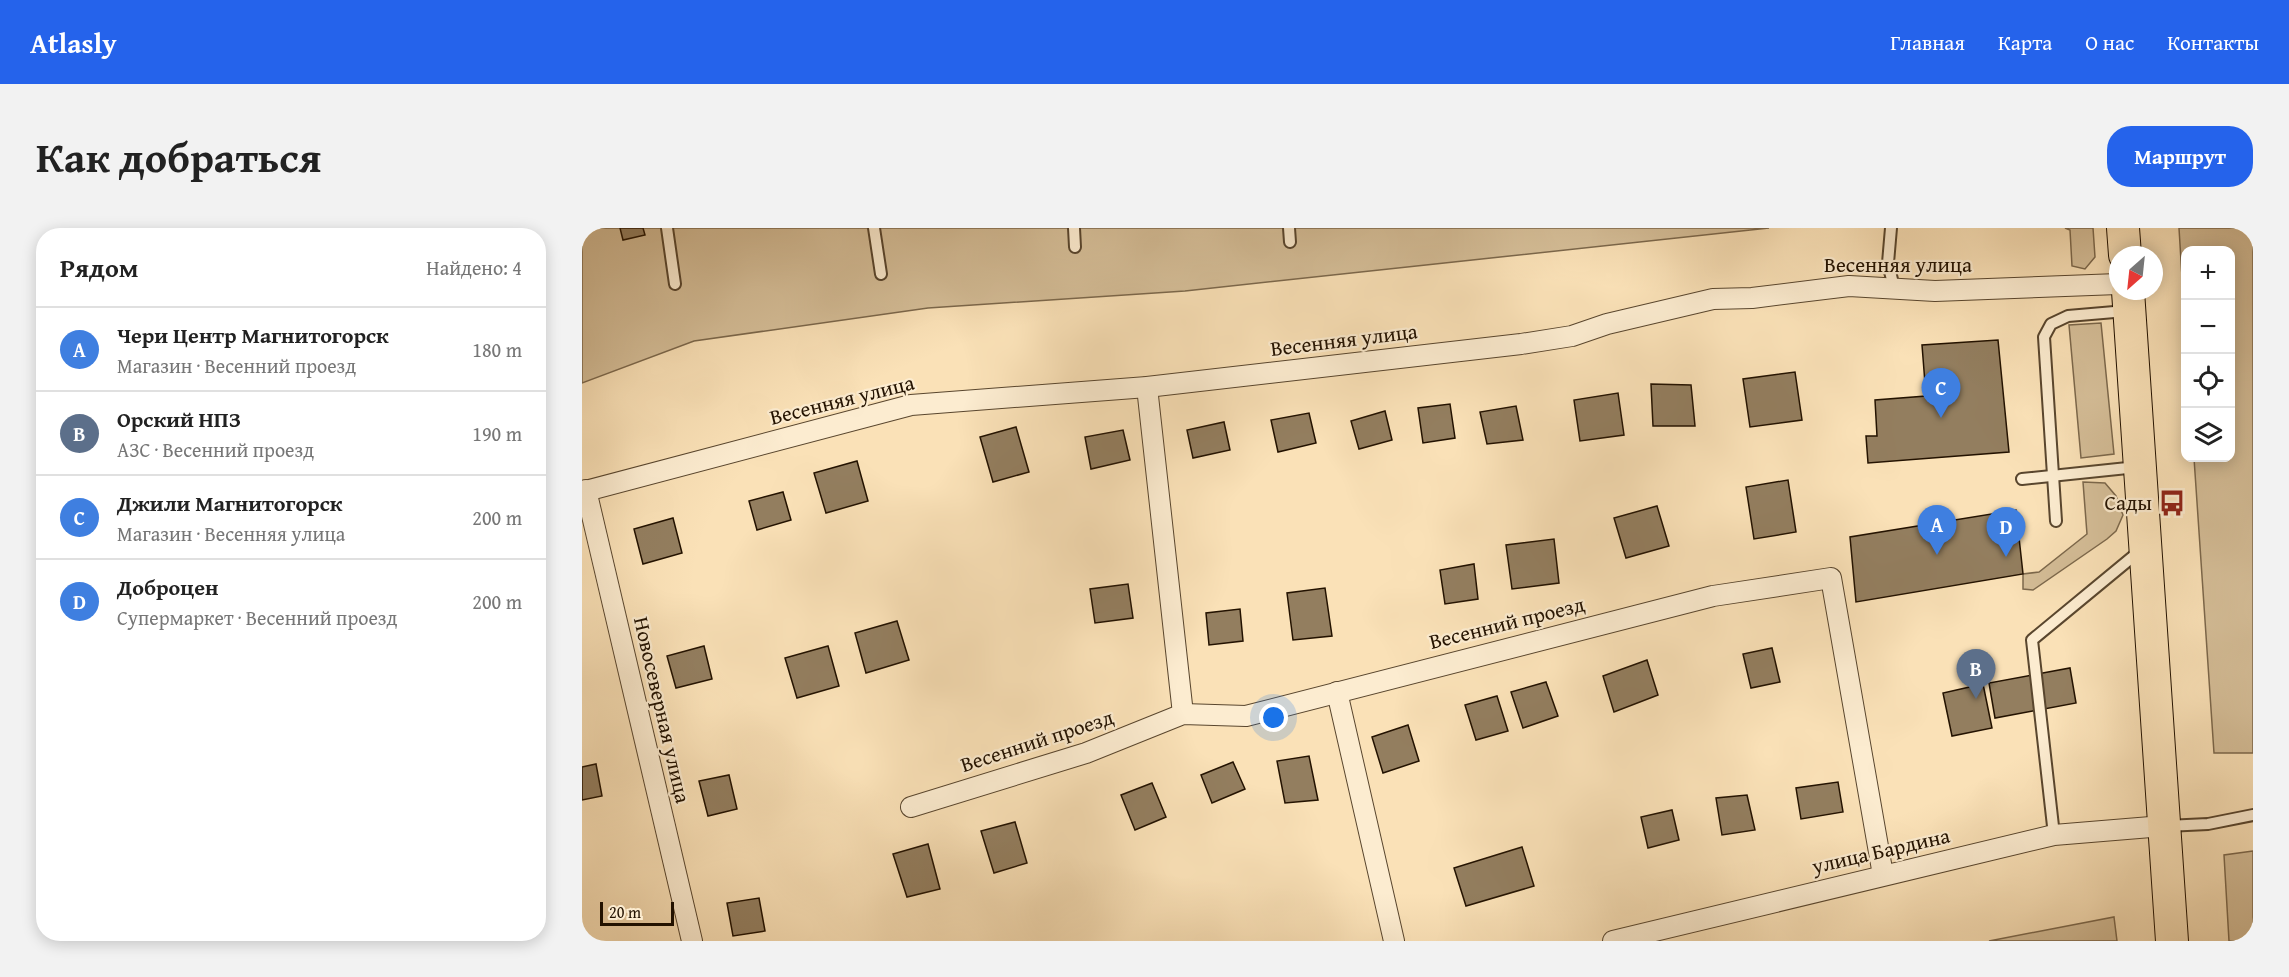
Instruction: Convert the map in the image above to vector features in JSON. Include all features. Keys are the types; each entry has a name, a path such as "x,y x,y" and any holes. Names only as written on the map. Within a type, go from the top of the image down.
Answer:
{"main road":[{"path":"2123,228 2124,246"},
{"path":"2125,300 2146,546 2172,941"}],"street":[{"name":"Весенняя улица","path":"584,491 910,405 1147,387 1531,342 1572,336 1607,324 1713,299 1752,298 1849,286 1935,291 2109,295"},
{"path":"1147,387 1183,714"},
{"name":"Новосеверная улица","path":"584,491 692,941"},
{"name":"Весенний проезд","path":"911,807 1086,753 1183,714 1246,716 1713,596 1831,578 1883,875"},
{"path":"1337,692 1394,941"},
{"name":"улица Бардина","path":"1614,941 2054,835 2163,826"}],"lane":[{"path":"667,228 675,284"},
{"path":"874,228 881,274"},
{"path":"1074,228 1075,247"},
{"path":"1289,228 1290,242"},
{"path":"1891,228 1888,263 1894,288"},
{"path":"2056,521 2044,337 2051,324 2111,300"},
{"path":"2022,479 2140,466"},
{"path":"2054,835 2032,640 2146,546"},
{"path":"2163,826 2208,824 2253,815"}],"shaded area":[{"path":"582,228 1769,228 1185,291 928,308 694,341 582,383"},
{"path":"2065,228 2093,228 2095,257 2085,269 2072,266 2070,230"},
{"path":"2179,228 2253,228 2253,753 2214,753 2194,462 2235,462 2235,246 2181,246 2181,261"},
{"path":"2101,323 2114,454 2081,458 2069,325"},
{"path":"2083,482 2105,483 2116,496 2123,515 2116,531 2033,590 2023,589 2023,574 2039,572 2087,534"},
{"path":"2253,851 2253,941 2229,941 2224,855"},
{"path":"2114,917 2117,941 1989,941"}],"building":[{"path":"620,228 643,228 645,235 623,240"},
{"path":"1998,340 2009,452 1868,463 1866,436 1877,436 1875,400 1926,396 1922,345"},
{"path":"1795,372 1802,420 1750,427 1743,379"},
{"path":"1651,384 1691,385 1695,426 1653,426"},
{"path":"1618,393 1624,435 1580,441 1574,400"},
{"path":"1450,404 1455,438 1423,443 1418,408"},
{"path":"1516,406 1523,440 1487,444 1480,412"},
{"path":"1385,411 1392,440 1359,449 1351,421"},
{"path":"1309,413 1316,443 1278,452 1271,420"},
{"path":"1224,422 1230,450 1193,458 1187,430"},
{"path":"1016,427 1029,472 993,482 980,437"},
{"path":"1123,430 1130,460 1091,469 1085,437"},
{"path":"857,461 868,501 826,513 814,473"},
{"path":"1788,480 1796,532 1754,539 1746,487"},
{"path":"783,492 791,520 757,530 749,501"},
{"path":"1657,506 1669,546 1626,558 1614,518"},
{"path":"2016,510 2023,574 1856,602 1850,537"},
{"path":"673,518 682,553 643,564 634,529"},
{"path":"1554,539 1559,583 1512,589 1506,545"},
{"path":"1474,564 1478,599 1445,604 1440,570"},
{"path":"1128,584 1133,618 1095,623 1090,589"},
{"path":"1325,588 1332,636 1293,640 1287,593"},
{"path":"1240,609 1243,641 1209,645 1206,613"},
{"path":"897,621 909,660 866,673 855,633"},
{"path":"704,646 712,679 676,688 667,656"},
{"path":"828,646 839,686 797,698 785,658"},
{"path":"1772,648 1780,682 1751,688 1743,654"},
{"path":"1647,660 1658,695 1614,712 1603,676"},
{"path":"2070,668 2076,703 1995,718 1989,683"},
{"path":"1546,682 1558,716 1523,728 1511,692"},
{"path":"1983,684 1992,728 1952,736 1943,693"},
{"path":"1497,696 1508,731 1476,740 1465,705"},
{"path":"1408,725 1419,761 1383,773 1372,737"},
{"path":"1309,756 1318,800 1285,803 1277,761"},
{"path":"1233,762 1245,789 1212,803 1201,775"},
{"path":"596,764 602,796 582,800 582,767"},
{"path":"729,775 737,809 708,816 699,781"},
{"path":"1838,782 1843,812 1801,819 1796,788"},
{"path":"1152,783 1166,817 1135,830 1121,795"},
{"path":"1747,795 1755,830 1722,835 1716,798"},
{"path":"1672,810 1679,840 1648,848 1641,817"},
{"path":"1015,822 1027,863 994,873 981,831"},
{"path":"928,844 940,889 907,897 893,854"},
{"path":"1522,847 1534,886 1466,906 1454,868"},
{"path":"759,898 765,931 733,936 727,903"}],"place":[{"name":"Джили Магнитогорск","path":"1941,418"},
{"name":"Сады","path":"2172,503"},
{"name":"Чери Центр Магнитогорск","path":"1937,555"},
{"name":"Доброцен","path":"2006,557"},
{"name":"Орский НПЗ","path":"1976,699"}]}
